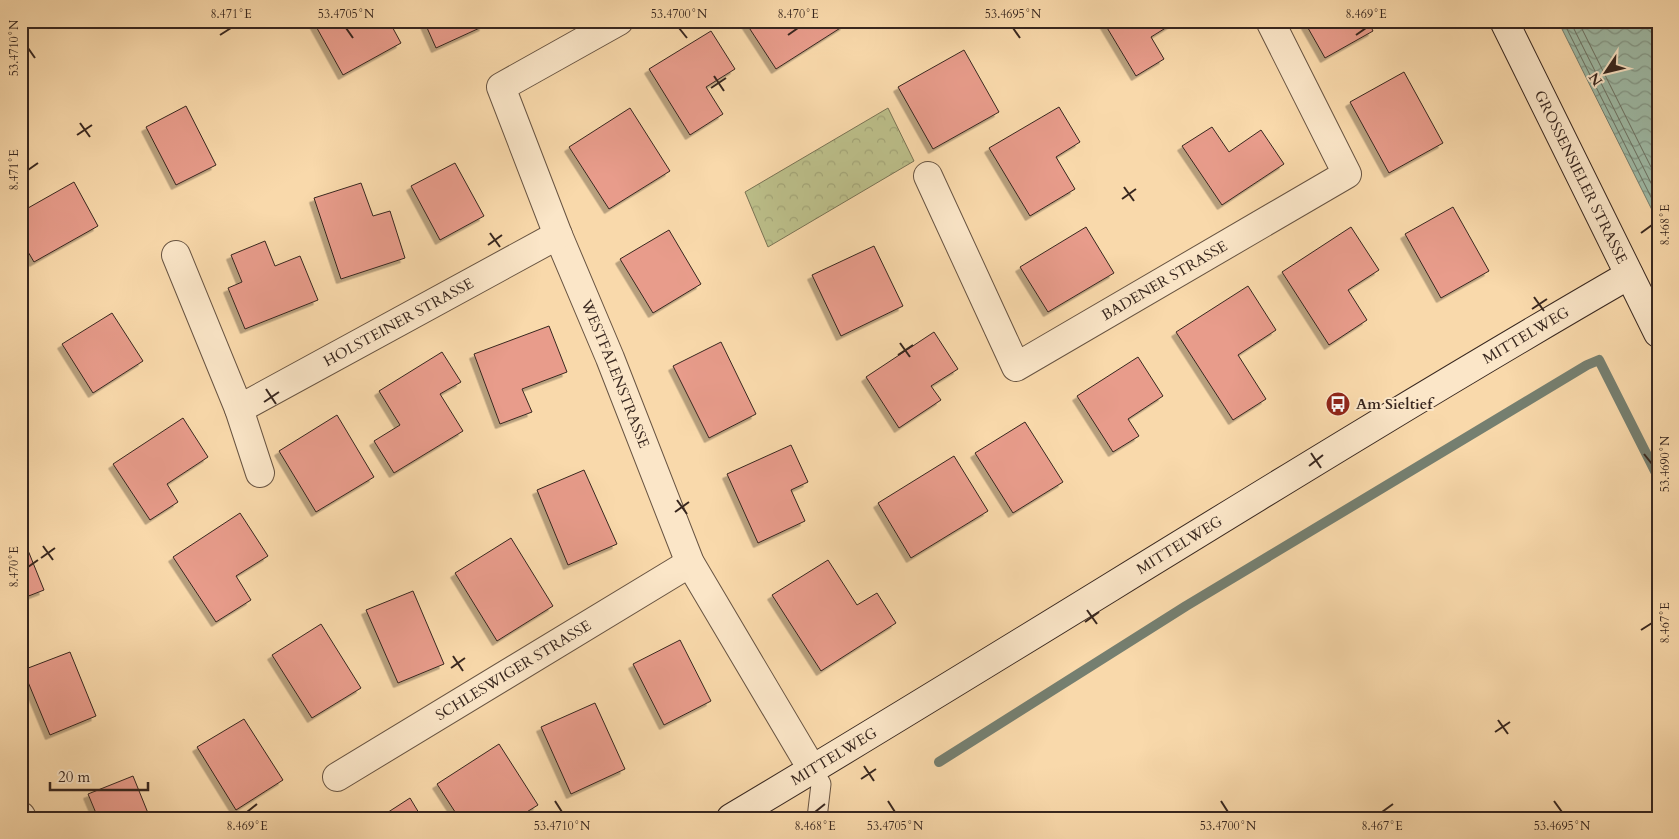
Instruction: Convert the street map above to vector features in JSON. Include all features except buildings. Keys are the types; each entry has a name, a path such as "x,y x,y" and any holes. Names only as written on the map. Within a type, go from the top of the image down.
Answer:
{"street":[{"name":"WESTFALENSTRASSE","path":"619,21 501,87 558,235 610,358 690,564 812,769"},
{"name":"BADENER STRASSE","path":"928,176 1016,367 1347,174 1270,21"},
{"name":"GROSSENSIELER STRASSE","path":"1504,21 1658,333"},
{"name":"HOLSTEINER STRASSE","path":"239,409 558,235"},
{"path":"176,255 239,409 260,473"},
{"name":"MITTELWEG","path":"731,818 1370,429 1629,275"},
{"name":"SCHLESWIGER STRASSE","path":"338,777 690,564"}],"lane":[{"path":"812,769 820,784 817,818"}],"green space":[{"path":"888,108 914,161 768,247 745,192"}],"water":[{"path":"1558,21 1658,21 1658,222"}],"waterway":[{"path":"939,762 1186,606 1587,365 1599,360 1658,477"}],"place":[{"name":"Am Sieltief","path":"1338,404"}]}
